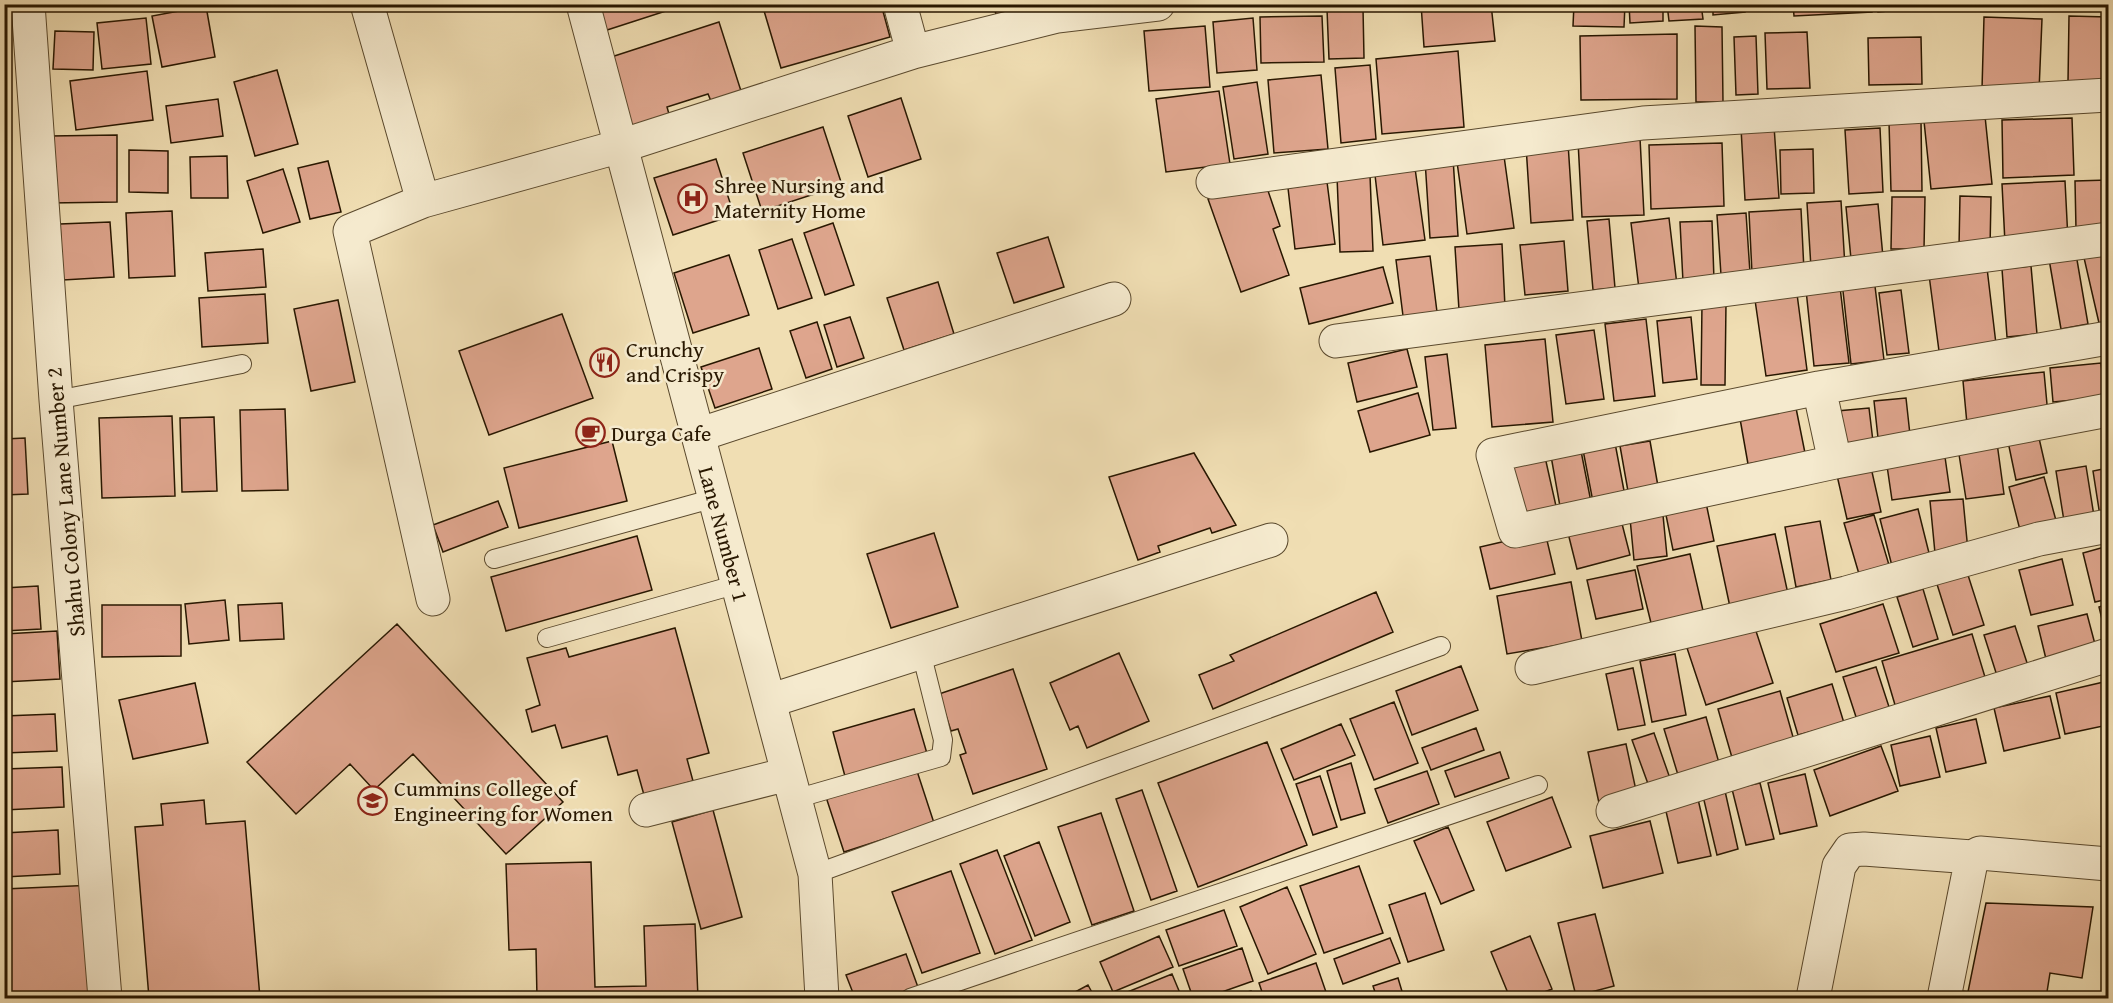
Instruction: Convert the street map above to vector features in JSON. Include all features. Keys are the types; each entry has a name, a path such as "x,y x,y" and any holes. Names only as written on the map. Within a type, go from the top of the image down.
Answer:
{"street":[{"name":"Shahu Colony Lane Number 2","path":"28,4 56,400 105,999"},
{"path":"367,4 423,201"},
{"name":"Lane Number 1","path":"583,4 815,874 822,999"},
{"path":"900,4 913,52"},
{"path":"433,599 350,231 423,201 621,146 913,52 1057,16 1158,4"},
{"path":"1213,182 1643,123 2109,95"},
{"path":"1336,340 2109,239"},
{"path":"698,435 1114,299"},
{"path":"2109,338 1819,388 1492,455 1515,531 1834,462 2109,410"},
{"path":"1819,388 1834,462"},
{"path":"1532,668 1846,593 2039,539 2109,526"},
{"path":"769,701 1271,540"},
{"path":"1613,811 2109,655"},
{"path":"646,810 792,786"},
{"path":"1813,999 1839,866 1850,850 1864,849 1972,857 1980,853 2109,864"},
{"path":"1944,999 1972,857"}],"lane":[{"path":"56,400 242,364"},
{"path":"494,559 715,498"},
{"path":"547,638 738,584"},
{"path":"815,874 1441,646"},
{"path":"792,786 941,757 943,740 921,652"},
{"path":"910,999 1538,785"}],"building":[{"path":"595,4 668,4 669,10 604,31"},
{"path":"762,4 881,4 890,37 781,68"},
{"path":"994,4 1036,4 996,15"},
{"path":"1421,4 1491,4 1495,41 1424,47"},
{"path":"1574,4 1625,4 1624,27 1573,26"},
{"path":"1629,4 1663,4 1663,21 1630,23"},
{"path":"1667,4 1701,4 1703,19 1669,21"},
{"path":"1713,4 1744,4 1745,12 1713,15"},
{"path":"1793,4 1872,4 1872,12 1794,16"},
{"path":"1877,4 1921,4 1922,8 1878,12"},
{"path":"2008,4 2038,4 2037,10 2008,7"},
{"path":"206,6 215,57 162,67 152,16"},
{"path":"1363,8 1364,58 1329,59 1327,9"},
{"path":"1322,16 1324,62 1261,63 1260,17"},
{"path":"2069,16 2108,17 2108,83 2068,82"},
{"path":"1984,17 2042,19 2039,91 1982,89"},
{"path":"146,18 151,64 102,69 97,23"},
{"path":"1253,18 1257,70 1217,73 1213,22"},
{"path":"719,22 741,91 711,101 708,94 667,107 669,114 625,128 602,60"},
{"path":"1205,26 1210,87 1149,91 1144,31"},
{"path":"1695,26 1722,27 1723,102 1696,102"},
{"path":"55,31 94,32 93,70 53,69"},
{"path":"1807,32 1810,88 1767,89 1765,33"},
{"path":"1677,34 1677,99 1581,100 1580,36"},
{"path":"1756,36 1758,94 1736,95 1734,37"},
{"path":"1921,37 1922,84 1869,85 1868,38"},
{"path":"1458,51 1464,127 1382,134 1376,59"},
{"path":"1370,65 1376,139 1341,143 1335,68"},
{"path":"277,70 298,144 255,156 234,82"},
{"path":"147,71 153,120 76,130 70,81"},
{"path":"1321,75 1328,149 1274,153 1268,80"},
{"path":"1257,82 1268,154 1234,159 1223,87"},
{"path":"1219,91 1230,164 1166,172 1156,99"},
{"path":"901,98 921,159 868,177 848,116"},
{"path":"218,99 223,136 171,143 166,106"},
{"path":"1985,116 1992,184 1931,189 1924,121"},
{"path":"2072,118 2074,175 2003,178 2002,120"},
{"path":"1921,121 1922,191 1891,191 1889,122"},
{"path":"1774,126 1779,198 1745,200 1741,128"},
{"path":"823,127 842,185 762,211 743,153"},
{"path":"1880,128 1883,192 1849,194 1845,130"},
{"path":"117,135 117,202 50,203 50,136"},
{"path":"1640,138 1644,215 1582,217 1578,141"},
{"path":"1568,143 1573,220 1531,223 1526,146"},
{"path":"1722,143 1724,206 1651,209 1649,145"},
{"path":"1813,149 1814,193 1781,194 1780,150"},
{"path":"129,150 168,151 168,193 129,192"},
{"path":"227,156 228,198 191,198 190,157"},
{"path":"1504,156 1514,228 1467,234 1457,162"},
{"path":"1453,158 1458,236 1430,238 1425,160"},
{"path":"716,159 734,215 673,235 654,178"},
{"path":"328,161 341,212 310,219 298,168"},
{"path":"1414,161 1425,240 1383,245 1374,166"},
{"path":"283,169 300,222 263,233 247,181"},
{"path":"1370,175 1373,251 1340,252 1337,176"},
{"path":"1264,179 1280,226 1273,229 1289,275 1241,292 1208,199"},
{"path":"2108,180 2108,229 2076,229 2075,181"},
{"path":"2065,181 2068,240 2005,243 2002,184"},
{"path":"1327,182 1335,244 1295,249 1288,188"},
{"path":"1960,196 1991,197 1990,248 1959,247"},
{"path":"1892,197 1925,197 1924,249 1891,249"},
{"path":"1841,201 1845,267 1811,268 1807,203"},
{"path":"1878,204 1883,257 1851,259 1846,207"},
{"path":"1801,209 1804,271 1752,273 1749,212"},
{"path":"172,211 175,276 129,278 126,213"},
{"path":"1746,213 1750,273 1721,275 1717,215"},
{"path":"1669,218 1677,285 1639,289 1631,223"},
{"path":"1609,219 1615,288 1593,290 1587,221"},
{"path":"1712,221 1714,280 1683,282 1680,222"},
{"path":"110,222 114,277 63,280 60,224"},
{"path":"833,223 854,285 825,295 804,233"},
{"path":"1048,237 1064,287 1014,303 997,253"},
{"path":"792,239 812,298 778,309 759,250"},
{"path":"1564,241 1568,291 1525,295 1520,245"},
{"path":"2108,243 2108,321 2099,323 2082,249"},
{"path":"1502,244 1505,307 1459,310 1455,247"},
{"path":"263,249 266,287 208,291 205,253"},
{"path":"2076,254 2088,324 2061,329 2049,259"},
{"path":"729,255 749,315 693,333 674,273"},
{"path":"1430,256 1437,312 1403,316 1396,260"},
{"path":"2031,266 2037,334 2007,337 2002,269"},
{"path":"1383,267 1393,303 1309,324 1300,288"},
{"path":"1987,268 1996,344 1939,351 1929,275"},
{"path":"1874,278 1884,360 1851,364 1842,282"},
{"path":"938,282 954,334 904,350 887,298"},
{"path":"1840,287 1849,363 1814,366 1806,290"},
{"path":"1901,290 1909,353 1887,355 1879,293"},
{"path":"265,294 268,343 202,347 199,298"},
{"path":"1797,294 1807,370 1766,376 1755,300"},
{"path":"338,300 355,382 311,391 294,309"},
{"path":"1702,303 1726,303 1725,385 1701,385"},
{"path":"562,314 593,398 489,435 459,351"},
{"path":"850,317 864,358 837,367 824,325"},
{"path":"1691,317 1697,379 1663,383 1657,321"},
{"path":"1646,319 1655,396 1614,401 1605,324"},
{"path":"817,322 832,369 806,378 790,331"},
{"path":"1594,330 1604,399 1566,404 1556,335"},
{"path":"1545,339 1553,422 1492,427 1485,345"},
{"path":"759,348 772,389 715,408 701,367"},
{"path":"1407,349 1417,387 1357,402 1348,363"},
{"path":"1447,354 1456,428 1433,430 1425,357"},
{"path":"2101,363 2105,397 2053,402 2050,368"},
{"path":"2044,372 2048,415 1967,424 1963,381"},
{"path":"1418,393 1430,435 1370,452 1358,411"},
{"path":"1906,398 1911,444 1879,447 1874,401"},
{"path":"1795,403 1805,453 1748,464 1739,413"},
{"path":"1869,408 1874,450 1841,452 1837,411"},
{"path":"285,409 288,490 242,491 240,410"},
{"path":"172,416 175,496 102,498 99,418"},
{"path":"214,417 217,491 182,492 180,418"},
{"path":"2036,425 2047,473 2016,480 2006,432"},
{"path":"25,438 28,494 4,495 4,439"},
{"path":"612,441 627,501 519,528 504,468"},
{"path":"1650,441 1659,492 1629,497 1620,446"},
{"path":"1615,443 1625,496 1593,502 1583,450"},
{"path":"1997,443 2004,494 1966,499 1958,448"},
{"path":"1944,450 1950,492 1892,500 1886,459"},
{"path":"1581,451 1592,507 1561,512 1551,456"},
{"path":"1194,453 1236,525 1212,533 1210,528 1158,546 1160,552 1138,560 1109,477"},
{"path":"1545,457 1558,515 1521,523 1508,465"},
{"path":"1870,463 1881,512 1847,519 1836,471"},
{"path":"2086,466 2094,516 2064,521 2056,471"},
{"path":"2108,468 2108,515 2100,516 2093,471"},
{"path":"2044,477 2057,524 2021,534 2009,487"},
{"path":"1705,498 1714,541 1673,550 1664,505"},
{"path":"1963,499 1968,551 1935,553 1930,501"},
{"path":"498,501 508,527 443,552 433,525"},
{"path":"1662,505 1667,556 1634,560 1629,508"},
{"path":"1918,509 1930,557 1892,566 1880,519"},
{"path":"1619,512 1630,555 1577,569 1566,525"},
{"path":"1874,515 1889,565 1859,574 1844,523"},
{"path":"1820,521 1831,580 1796,587 1785,527"},
{"path":"1545,532 1555,574 1490,589 1480,547"},
{"path":"934,533 958,607 891,628 867,554"},
{"path":"1775,534 1788,594 1730,607 1717,546"},
{"path":"637,536 652,590 506,631 491,577"},
{"path":"2108,546 2108,599 2095,602 2083,553"},
{"path":"1690,554 1704,615 1652,627 1637,566"},
{"path":"2062,559 2073,605 2031,615 2019,570"},
{"path":"1635,570 1643,609 1596,619 1587,580"},
{"path":"1967,572 1984,625 1953,635 1936,581"},
{"path":"1571,582 1582,641 1507,654 1497,596"},
{"path":"38,586 41,629 4,631 4,588"},
{"path":"1923,589 1938,639 1913,647 1897,597"},
{"path":"1376,592 1393,632 1213,709 1199,675 1234,661 1230,655"},
{"path":"225,600 229,640 189,644 185,604"},
{"path":"282,603 284,639 240,641 238,605"},
{"path":"1883,604 1899,653 1836,672 1820,624"},
{"path":"2108,604 2108,644 2099,607"},
{"path":"102,605 181,605 181,656 102,657"},
{"path":"2087,614 2096,648 2046,659 2038,626"},
{"path":"397,624 563,802 506,854 413,754 374,790 350,764 296,814 247,762"},
{"path":"1754,625 1773,683 1706,705 1687,648"},
{"path":"2015,626 2030,672 1999,682 1984,635"},
{"path":"675,628 709,753 687,759 693,781 644,795 637,770 618,775 607,736 562,748 555,725 532,732 526,710 540,705 527,658 566,648 569,657"},
{"path":"57,631 60,679 4,682 4,634"},
{"path":"1972,634 1988,687 1898,715 1882,661"},
{"path":"1119,653 1149,721 1087,748 1078,726 1070,730 1050,683"},
{"path":"1675,654 1686,715 1652,722 1640,661"},
{"path":"1461,666 1478,710 1412,735 1396,691"},
{"path":"1876,667 1891,713 1858,723 1843,677"},
{"path":"1633,668 1645,725 1618,730 1606,674"},
{"path":"1013,669 1047,769 973,794 960,755 966,753 958,729 951,731 939,694"},
{"path":"2108,681 2108,725 2065,734 2056,693"},
{"path":"195,683 208,743 133,759 119,700"},
{"path":"1832,684 1844,723 1798,735 1787,698"},
{"path":"1780,691 1795,744 1733,761 1718,709"},
{"path":"2050,696 2060,738 2004,751 1994,708"},
{"path":"1394,702 1418,763 1374,780 1350,719"},
{"path":"914,709 928,757 846,780 833,732"},
{"path":"55,714 57,751 4,753 4,716"},
{"path":"1706,717 1719,763 1678,775 1664,729"},
{"path":"1976,719 1986,763 1946,772 1936,728"},
{"path":"1341,724 1355,755 1294,780 1281,749"},
{"path":"1476,728 1484,750 1431,770 1422,748"},
{"path":"1654,733 1672,784 1651,792 1632,740"},
{"path":"1930,736 1940,777 1900,786 1891,745"},
{"path":"1267,742 1307,845 1198,887 1158,783"},
{"path":"1626,744 1637,795 1599,803 1588,752"},
{"path":"1881,746 1898,791 1830,816 1814,770"},
{"path":"1500,752 1509,778 1455,797 1445,771"},
{"path":"1351,763 1365,813 1341,820 1327,771"},
{"path":"62,767 64,807 4,810 4,769"},
{"path":"916,768 934,823 844,852 826,797"},
{"path":"1427,771 1439,804 1388,823 1375,789"},
{"path":"1805,774 1817,826 1780,834 1768,783"},
{"path":"1320,776 1337,827 1313,835 1296,784"},
{"path":"1760,783 1774,839 1746,845 1732,789"},
{"path":"1142,790 1177,891 1151,900 1116,799"},
{"path":"1725,791 1738,849 1717,855 1703,796"},
{"path":"1552,797 1571,847 1506,871 1487,822"},
{"path":"1698,799 1711,856 1678,863 1665,807"},
{"path":"204,800 206,824 245,821 260,998 149,998 135,827 163,825 161,804"},
{"path":"713,810 742,917 701,929 672,822"},
{"path":"1101,813 1134,911 1092,925 1058,827"},
{"path":"1650,821 1663,873 1603,888 1590,836"},
{"path":"1448,827 1474,890 1441,904 1414,841"},
{"path":"58,830 60,874 4,877 4,833"},
{"path":"1039,842 1070,922 1035,936 1004,856"},
{"path":"997,850 1032,940 995,954 960,864"},
{"path":"591,862 595,987 646,986 644,926 695,924 698,998 537,998 536,949 509,950 506,864"},
{"path":"1359,866 1383,933 1324,953 1300,886"},
{"path":"951,871 980,953 922,973 892,892"},
{"path":"95,885 101,998 4,998 4,889"},
{"path":"1287,887 1316,954 1268,974 1240,907"},
{"path":"1425,893 1444,950 1408,962 1389,905"},
{"path":"1986,903 2093,907 2082,978 2050,973 2047,992 2084,998 1961,998 1962,991 1968,992"},
{"path":"1224,910 1237,946 1179,966 1166,930"},
{"path":"1595,914 1614,986 1576,996 1558,923"},
{"path":"1159,936 1173,967 1113,992 1100,962"},
{"path":"1530,936 1552,989 1529,998 1510,998 1491,952"},
{"path":"1390,938 1400,963 1343,984 1334,959"},
{"path":"1242,948 1253,981 1205,998 1193,998 1183,969"},
{"path":"906,954 919,990 895,998 855,998 846,975"},
{"path":"1316,963 1326,992 1308,998 1264,998 1259,983"},
{"path":"1172,974 1182,998 1115,997"},
{"path":"1398,978 1404,998 1377,998 1373,986"},
{"path":"1088,985 1095,998 1064,998"},
{"path":"1251,991 1253,998 1228,998"}],"place":[{"name":"Shree Nursing and Maternity Home","path":"693,198"},
{"name":"Crunchy and Crispy","path":"605,362"},
{"name":"Durga Cafe","path":"590,433"},
{"name":"Cummins College of Engineering for Women","path":"373,801"}]}
